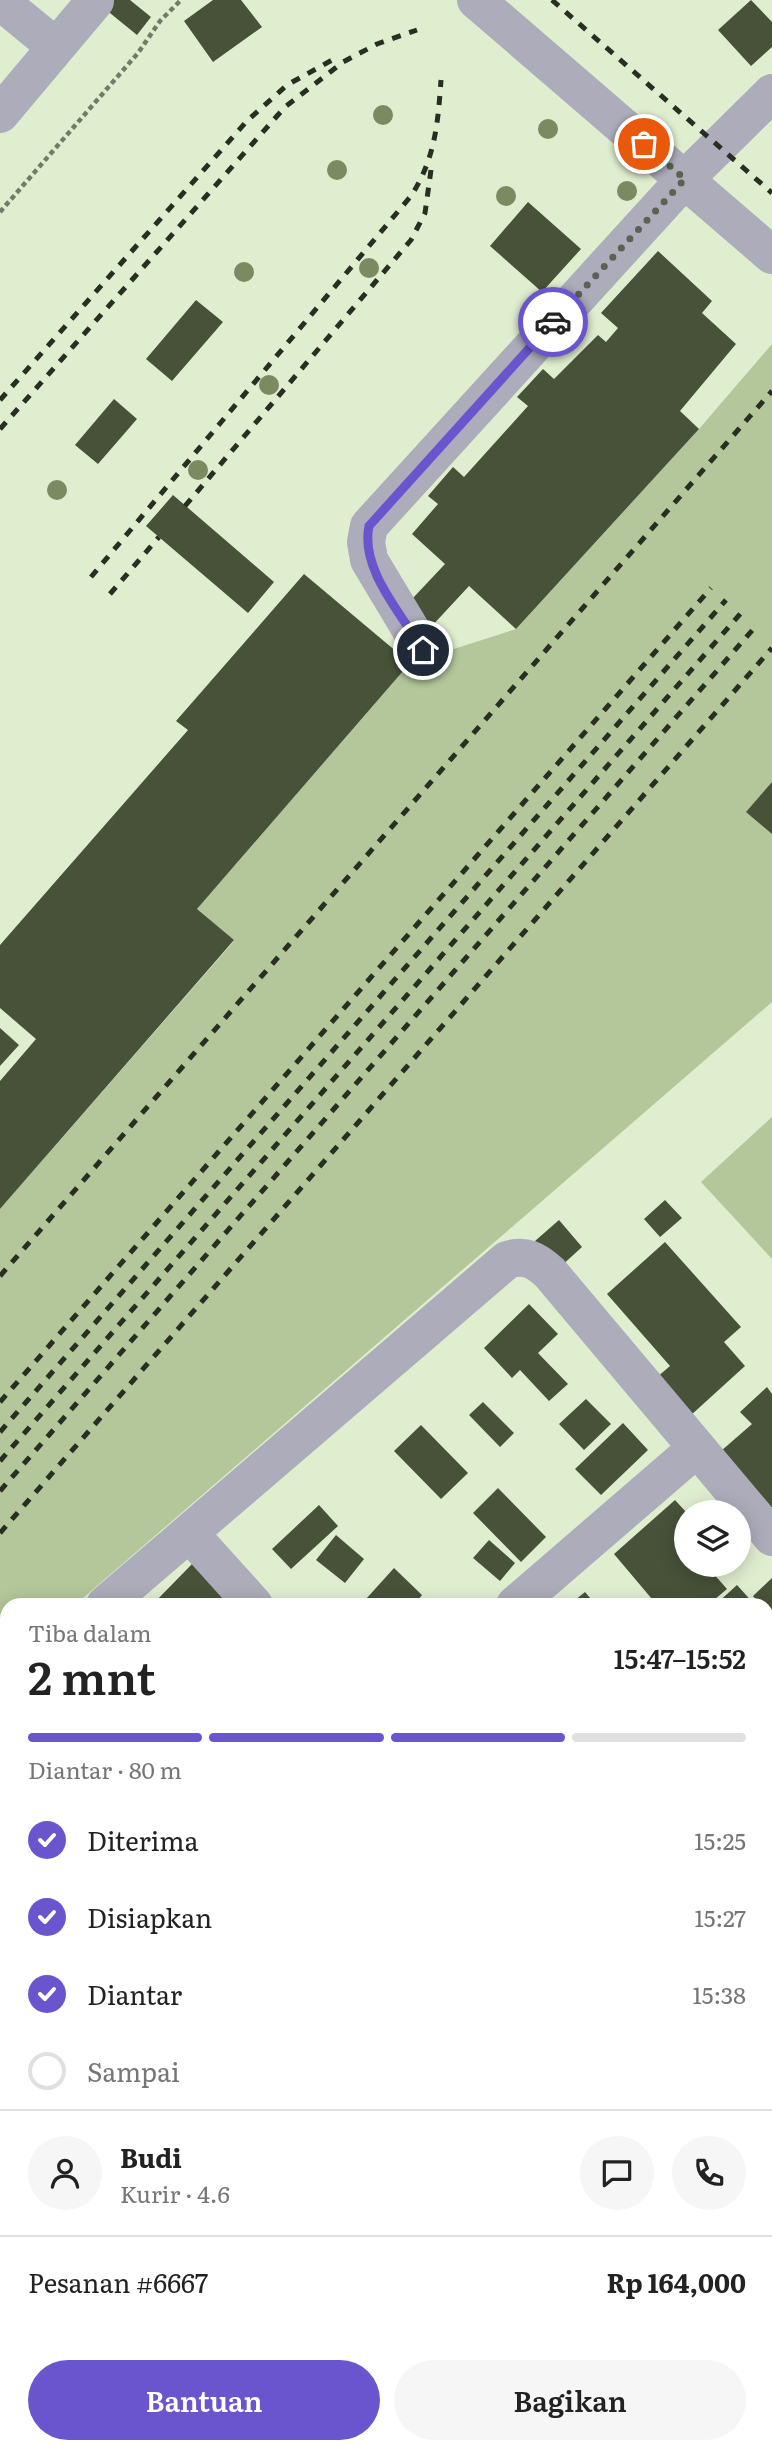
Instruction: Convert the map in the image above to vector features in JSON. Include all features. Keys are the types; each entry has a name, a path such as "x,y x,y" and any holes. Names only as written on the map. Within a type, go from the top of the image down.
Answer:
{"street":[{"path":"476,0 772,254"},
{"path":"0,1 56,47"},
{"path":"0,114 95,1"},
{"path":"423,650 369,560 366,542 369,526 685,179 772,93"},
{"path":"113,1598 507,1260 517,1256 530,1258 550,1273 772,1537"},
{"path":"523,1598 697,1448"},
{"path":"190,1534 248,1598"}],"path":[{"path":"0,212 138,54 160,21 181,0"}],"green space":[{"path":"772,344 772,1002 83,1598 0,1598 0,1209 234,941 197,909 410,663 516,629 699,429"},
{"path":"772,1117 772,1259 701,1182"}],"building":[{"path":"94,0 130,0 151,17 137,35"},
{"path":"213,0 241,0 262,27 213,62 184,21"},
{"path":"751,0 772,22 772,47 751,66 718,30"},
{"path":"528,202 581,249 542,292 490,246"},
{"path":"658,251 712,301 702,313 736,344 680,411 699,429 516,629 469,586 431,627 413,598 445,564 412,534 438,504 428,496 453,467 464,477 528,406 517,397 543,369 554,379 598,335 606,342 618,328 601,313"},
{"path":"196,300 223,322 172,381 146,359"},
{"path":"114,399 137,419 98,464 75,445"},
{"path":"173,495 274,582 248,613 146,526"},
{"path":"304,574 410,663 197,909 234,940 0,1209 0,1081 36,1039 0,1008 0,945 188,730 176,721"},
{"path":"772,782 772,834 746,812"},
{"path":"0,1028 19,1045 0,1066"},
{"path":"665,1200 682,1218 660,1237 644,1219"},
{"path":"559,1220 582,1247 559,1268 535,1241"},
{"path":"665,1242 741,1327 724,1342 745,1366 690,1416 656,1378 670,1366 607,1294"},
{"path":"529,1304 558,1334 538,1353 568,1384 549,1401 520,1370 512,1378 484,1348"},
{"path":"767,1387 772,1394 772,1508 721,1451 752,1424 740,1412"},
{"path":"586,1399 611,1424 584,1450 559,1424"},
{"path":"483,1402 514,1433 500,1447 469,1415"},
{"path":"623,1423 648,1450 601,1495 575,1469"},
{"path":"421,1425 468,1473 441,1499 394,1451"},
{"path":"498,1488 546,1537 521,1562 473,1513"},
{"path":"674,1501 674,1577 716,1577 727,1589 716,1598 651,1598 614,1554"},
{"path":"319,1505 338,1526 291,1569 272,1549"},
{"path":"336,1535 364,1559 345,1583 316,1560"},
{"path":"489,1540 515,1563 500,1581 473,1558"},
{"path":"192,1564 225,1598 159,1598"},
{"path":"394,1568 422,1595 420,1598 367,1598"},
{"path":"772,1578 772,1598 753,1596"},
{"path":"737,1585 749,1598 723,1598"},
{"path":"585,1592 590,1598 578,1598"}],"railway":[{"path":"552,0 772,193"},
{"path":"0,429 285,107 343,62 377,44 417,30"},
{"path":"0,400 247,121 287,85 334,59"},
{"path":"91,577 411,196 430,154 437,126 441,80"},
{"path":"185,506 411,240 425,213 431,170"},
{"path":"0,1276 772,391"},
{"path":"110,594 159,537"},
{"path":"0,1402 711,588"},
{"path":"0,1432 726,600"},
{"path":"0,1461 741,613"},
{"path":"0,1491 756,626"},
{"path":"0,1533 772,648"}],"way so far":[{"path":"553,322 685,179 644,144"}],"route":[{"path":"423,650 369,560 366,542 369,526 553,322"}]}
